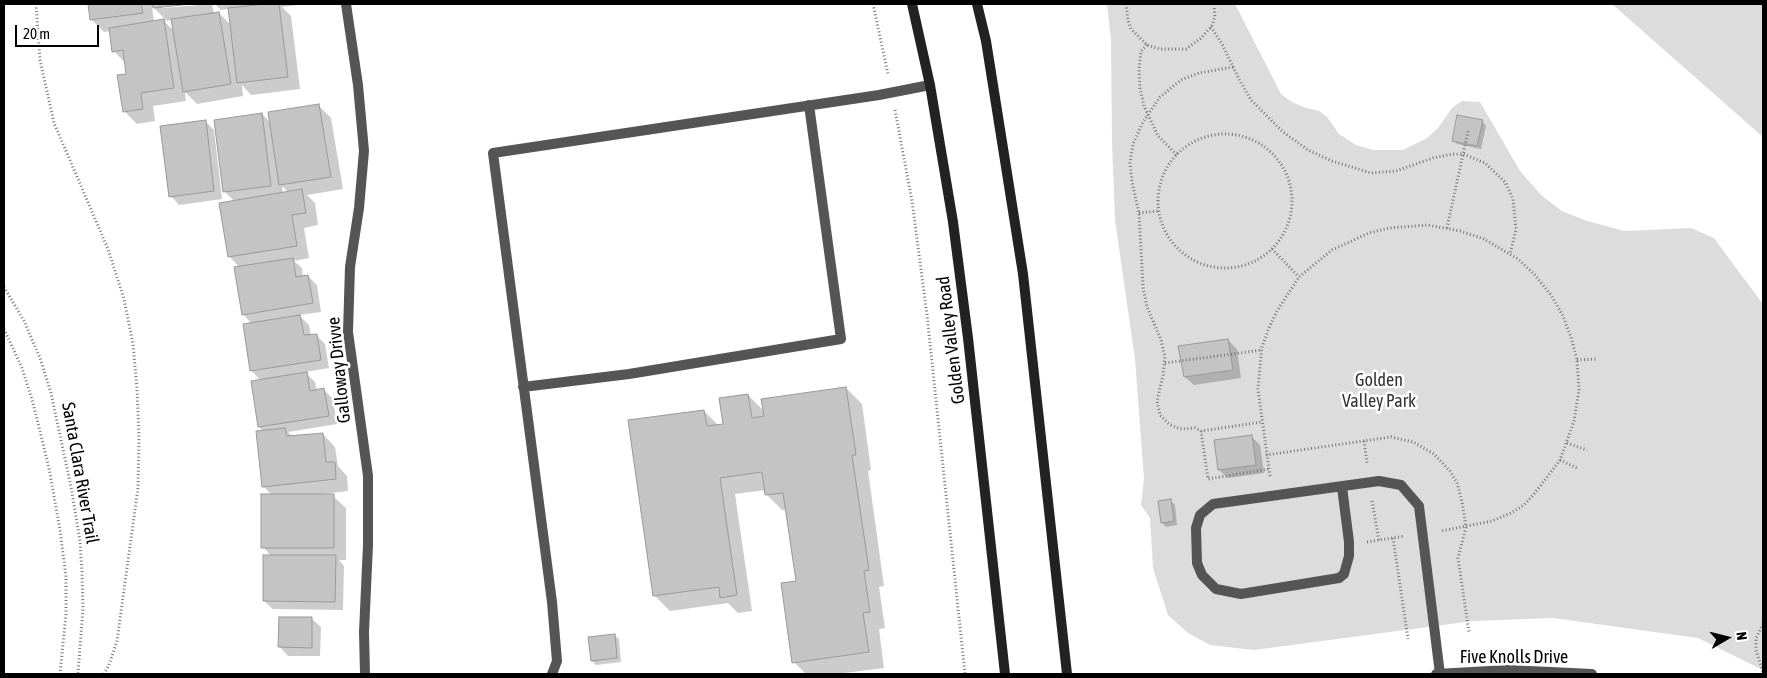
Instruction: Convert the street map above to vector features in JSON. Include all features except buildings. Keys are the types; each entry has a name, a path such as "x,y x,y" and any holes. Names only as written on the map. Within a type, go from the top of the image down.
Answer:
{"main road":[{"name":"Golden Valley Road","path":"912,4 930,84 953,222 1005,674"},
{"path":"977,4 986,41 1023,274 1067,674"}],"street":[{"name":"Galloway Drivve","path":"346,4 358,85 364,150 359,208 350,267 348,332 368,476 368,545 364,632 365,674"},
{"path":"552,674 557,661 552,602 493,153 892,92 930,84"},
{"path":"523,387 629,374 841,340 809,105"},
{"path":"1342,487 1349,556 1344,574 1339,578 1241,594 1216,589 1202,575 1198,562 1196,528 1200,515 1213,504 1379,481 1401,485 1419,506 1440,674"},
{"name":"Five Knolls Drive","path":"1436,674 1508,670 1592,674"}],"path":[{"path":"36,4 40,60 54,123 108,250 124,299 133,344 139,439 138,488 117,641 104,674"},
{"path":"873,4 892,92 912,201 927,315 966,674"},
{"path":"1126,4 1131,29 1147,45 1160,49 1186,49 1200,39 1211,27 1214,17 1214,6"},
{"path":"1211,27 1251,100 1283,132 1308,150 1332,161 1371,173 1396,171 1433,158 1463,154 1485,163 1504,182 1512,198 1516,230 1510,254"},
{"path":"1147,45 1141,51 1139,70 1140,88 1147,115 1158,136 1177,155"},
{"path":"1233,67 1200,73 1181,80 1160,97 1147,115 1133,144 1130,163 1138,213 1143,287 1147,307 1161,340 1165,363 1156,401 1160,415 1169,424 1180,429 1195,428 1202,431 1262,422"},
{"path":"1447,228 1468,131"},
{"path":"1220,134 1243,136 1264,146 1280,163 1290,184 1292,207 1286,230 1272,249 1256,261 1235,268 1214,268 1194,261 1177,248 1164,231 1158,211 1159,190 1166,170 1177,155 1198,139 1220,134"},
{"path":"1138,213 1158,211"},
{"path":"1272,496 1258,389 1262,350 1276,311 1299,277 1332,250 1369,233 1406,226 1427,225 1447,228 1484,239 1510,254 1534,274 1551,294 1562,314 1578,360 1579,390 1574,421 1560,460 1524,505 1511,514 1492,522 1349,544"},
{"path":"1272,249 1299,277"},
{"name":"Santa Clara River Trail","path":"4,287 24,321 40,358 51,394 72,487 80,541 82,573 83,608 78,674"},
{"path":"4,329 22,368 33,403 49,468 60,530 66,577 66,614 60,674"},
{"path":"1165,363 1262,350"},
{"path":"1578,360 1598,359"},
{"path":"1202,431 1208,479 1269,469"},
{"path":"1567,443 1587,450"},
{"path":"1560,460 1579,469"},
{"path":"1393,538 1408,640"},
{"path":"1763,624 1756,638 1756,650 1763,672"}],"green space":[{"name":"Golden Valley Park","path":"1107,4 1235,4 1281,94 1303,107 1319,111 1327,117 1339,134 1356,145 1373,150 1403,150 1427,138 1438,128 1452,108 1462,101 1480,102 1520,171 1541,195 1562,211 1587,221 1625,231 1691,228 1714,238 1763,304 1763,670 1698,638 1553,618 1473,621 1254,650 1210,645 1188,633 1168,615 1153,568 1150,518 1141,505 1144,479 1135,359 1115,220 1111,40"},
{"path":"1612,4 1763,4 1763,137"}]}
